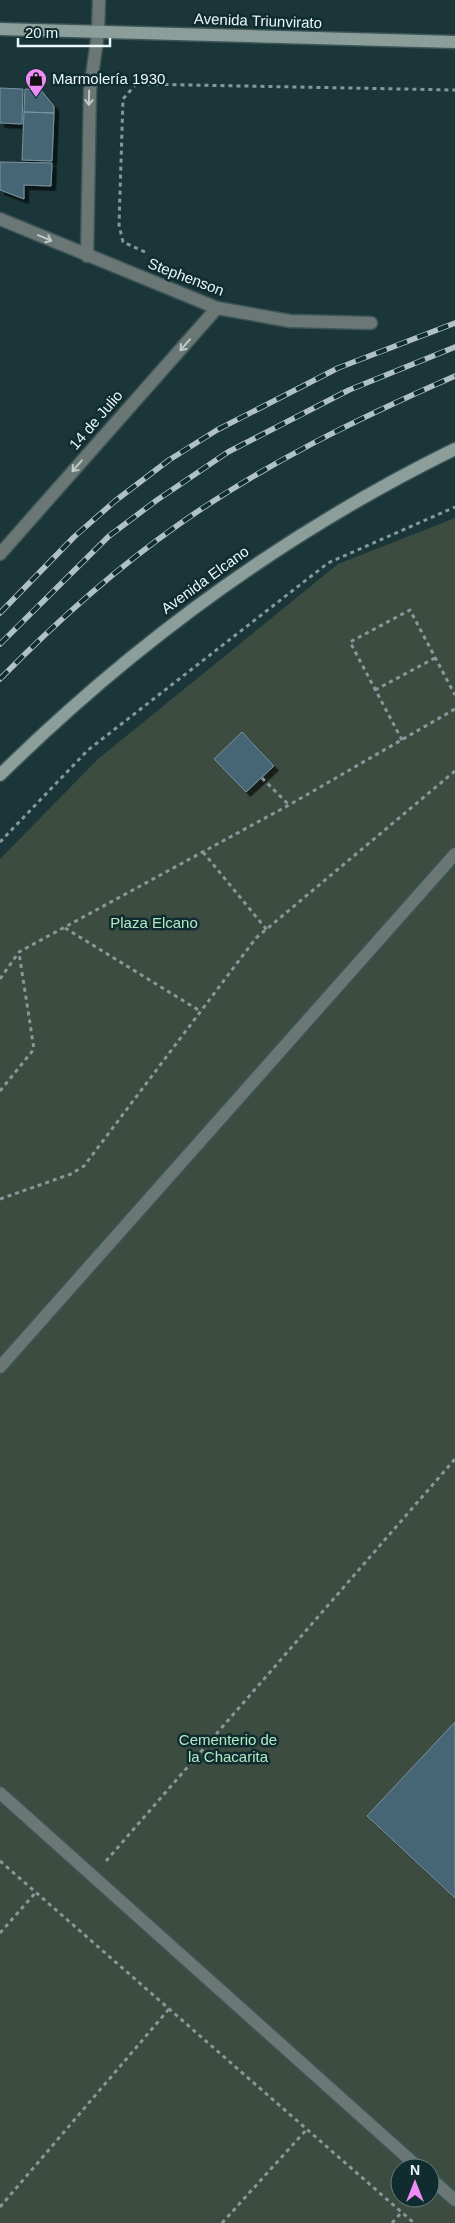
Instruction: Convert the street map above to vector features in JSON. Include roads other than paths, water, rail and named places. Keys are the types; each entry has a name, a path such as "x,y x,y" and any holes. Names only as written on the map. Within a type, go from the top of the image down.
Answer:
{"main road":[{"name":"Avenida Triunvirato","path":"0,29 455,42"},
{"name":"Avenida Elcano","path":"0,775 46,729 113,670 234,578 338,511 455,449"}],"street":[{"path":"87,256 90,90 98,33 99,0"},
{"name":"Stephenson","path":"0,219 217,308 290,321 371,323"},
{"name":"14 de Julio","path":"0,554 217,308"},
{"path":"0,1367 455,854"},
{"path":"0,1793 408,2158"},
{"path":"440,2187 455,2200"}],"railway":[{"path":"0,613 74,537 115,501 169,460 217,430 338,368 455,323"},
{"path":"0,644 109,536 157,500 228,452 349,390 455,347"},
{"path":"0,679 42,638 108,579 154,542 211,503 313,443 383,408 455,376"}],"place":[{"name":"Marmolería 1930","path":"36,98"}],"park label":[{"name":"Plaza Elcano","path":"154,923"},
{"name":"Cementerio de la Chacarita","path":"228,1748"}]}
